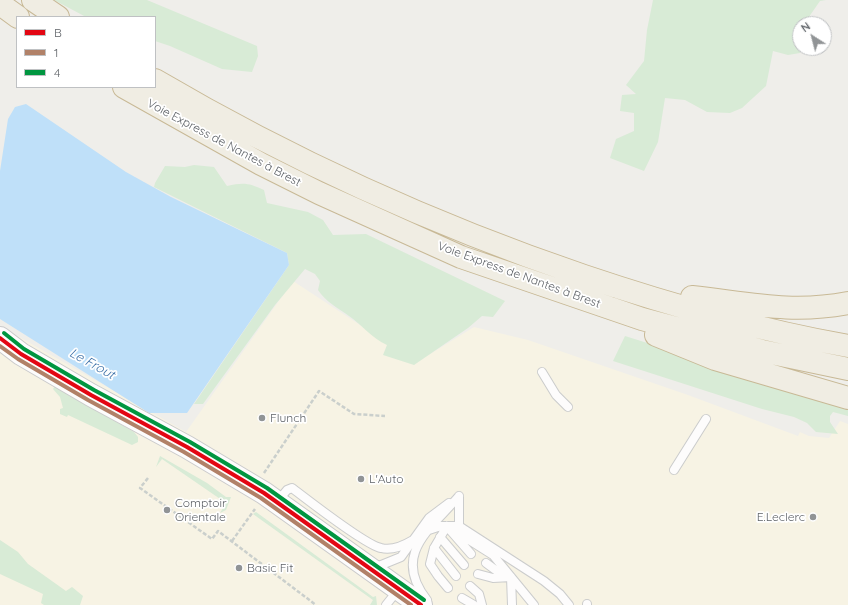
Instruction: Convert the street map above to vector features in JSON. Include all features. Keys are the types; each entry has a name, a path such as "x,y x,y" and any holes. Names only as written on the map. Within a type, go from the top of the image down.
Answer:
{"highway":[{"path":"33,0 57,16"},
{"path":"0,4 17,16"},
{"name":"Voie Express de Nantes à Brest","path":"156,81 220,117 376,195 442,224 509,250 626,290 759,327 848,346"},
{"name":"Voie Express de Nantes à Brest","path":"126,88 261,164 319,193 461,257 642,319 762,351 848,369"},
{"path":"498,270 714,358 848,398"},
{"path":"626,290 781,308 825,308 848,303"}],"main road":[{"path":"0,338 21,354 92,396 153,436 264,497 370,569 397,598"},
{"path":"0,350 21,354"},
{"path":"264,497 397,598 420,605"}],"lane":[{"path":"542,372 556,395 568,407"},
{"path":"674,470 706,419"},
{"path":"264,497 292,488 373,546 389,549 401,546 413,540"},
{"path":"459,496 459,526"},
{"path":"431,605 416,584 412,569 415,554 426,531 459,496"},
{"path":"370,569 401,557 429,518 459,496"},
{"path":"426,531 441,526 459,526 544,582 560,594 569,605"},
{"path":"447,526 434,548 430,564 448,588"},
{"path":"447,526 460,544 471,554"},
{"path":"447,526 493,555 508,577 534,605"},
{"path":"440,537 464,565"},
{"path":"434,548 456,576"},
{"path":"486,563 508,577 512,605"},
{"path":"478,574 493,578 508,577"},
{"path":"470,586 479,594 482,605"},
{"path":"462,598 474,605"}],"path":[{"path":"232,541 264,497 319,391 354,414 385,416"},
{"path":"148,478 140,488 212,538 218,531 232,541 237,547 316,605"}],"shaded area":[{"path":"293,281 395,348 414,364 474,327 528,340 688,395 798,436 800,432 809,436 829,438 840,421 848,424 848,605 0,605 0,326 186,432"}],"green space":[{"path":"54,0 147,0 257,46 258,56 252,72 222,69 156,41 156,16 84,16"},
{"path":"653,0 826,0 820,1 810,16 792,16 792,54 788,55 773,51 766,86 742,108 730,113 707,112 685,100 665,98 658,142 644,171 610,158 616,139 634,131 634,113 620,111 622,95 636,94 626,85 644,61 647,30"},
{"path":"194,165 214,167 227,186 246,184 264,190 267,203 308,212 323,220 333,235 366,234 505,301 493,317 482,316 468,328 414,365 383,355 387,345 377,339 325,298 318,290 320,281 315,274 305,269 275,305 203,404 194,404 289,265 287,253 154,187 165,166 185,167"},
{"path":"625,336 848,406 848,416 833,412 830,416 830,422 838,434 816,432 807,423 794,417 762,409 613,361"},
{"path":"55,386 134,432 138,437 138,442 132,445 68,415 67,417 60,414 60,409 63,408 60,397 53,389"},
{"path":"160,456 207,483 226,497 231,497 226,510 220,513 226,503 162,459 156,467"},
{"path":"256,512 373,597 376,596 377,605 370,605 373,600 253,514"},
{"path":"0,540 18,552 28,564 66,591 72,587 83,596 80,605 44,605 41,603 43,594 0,574"}],"water":[{"name":"Le Frout","path":"26,104 126,172 171,197 287,253 289,265 187,413 149,413 0,319 0,171 8,119 15,107"}],"transit line":[{"name":"4","path":"4,333 24,349 94,390 190,442 267,488 424,600"},
{"name":"B","path":"0,338 21,354 91,395 187,447 264,493 421,605"},
{"name":"1","path":"0,346 18,359 88,400 184,452 261,498 411,605"}],"place":[{"name":"Flunch","path":"262,418"},
{"name":"L'Auto","path":"361,479"},
{"name":"Comptoir Orientale","path":"167,510"},
{"name":"E.Leclerc","path":"813,517"},
{"name":"Basic Fit","path":"239,568"}]}
